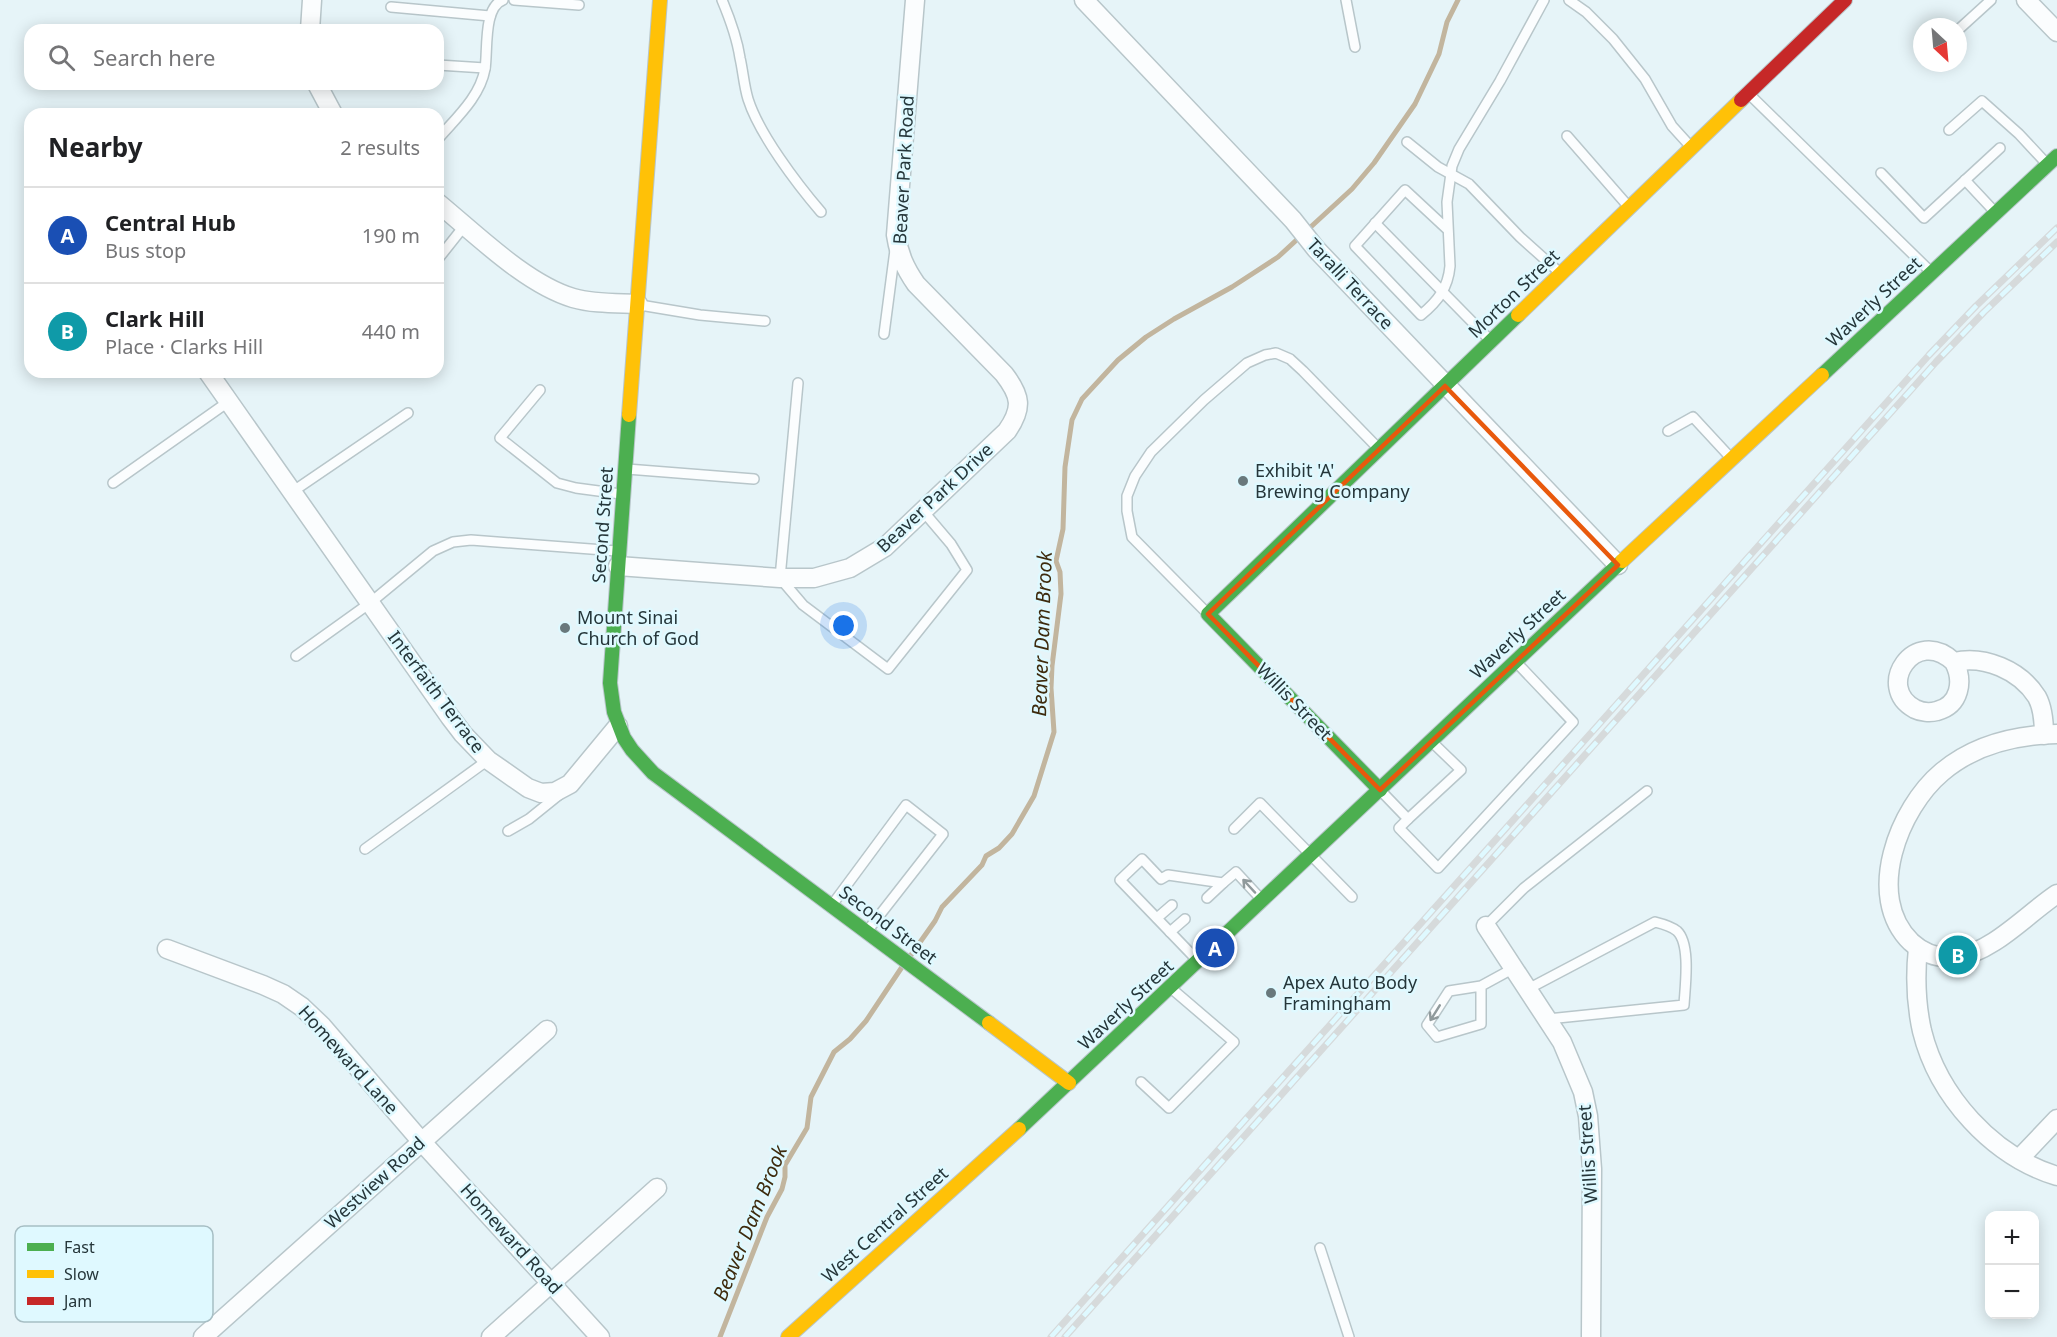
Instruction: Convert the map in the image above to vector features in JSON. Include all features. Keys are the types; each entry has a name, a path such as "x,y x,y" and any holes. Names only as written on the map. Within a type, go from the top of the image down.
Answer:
{"street":[{"path":"310,24 312,0"},
{"name":"Second Street","path":"660,0 610,689 618,726 639,760 653,773 1069,1083"},
{"name":"Beaver Park Road","path":"915,0 896,236 899,255 916,284 1004,374 1015,389 1019,404"},
{"name":"Taralli Terrace","path":"1084,0 1293,220 1316,249 1445,386 1618,565"},
{"name":"Morton Street","path":"1208,614 1845,0"},
{"path":"2027,1 2057,32"},
{"path":"320,90 330,108"},
{"name":"Waverly Street","path":"1006,1140 2052,161"},
{"path":"444,208 530,278 550,289 575,299 638,304"},
{"name":"Interfaith Terrace","path":"212,378 463,734 488,760 528,788 541,793 555,792 570,784"},
{"name":"Beaver Park Drive","path":"618,558 780,578 813,578 850,568 885,547 1007,432 1016,419 1019,404"},
{"name":"Willis Street","path":"1208,614 1380,790"},
{"path":"1954,662 1975,659 1987,661 2012,674 2037,698 2051,734 1991,744 1957,761 1930,784 1907,817 1898,835 1893,855 1888,895 1899,926 1918,948 1943,957 1958,957 1973,953 1988,945 2057,894"},
{"path":"570,784 618,726"},
{"name":"Willis Street","path":"1486,926 1548,1019 1574,1068 1583,1092 1588,1116 1592,1169 1591,1337"},
{"path":"1918,948 1917,999 1922,1031 1933,1063 1948,1092 1968,1118 1992,1141 2019,1159 2057,1176"},
{"name":"Homeward Lane","path":"167,949 263,985 283,994 302,1007 322,1026 421,1141"},
{"name":"Westview Road","path":"203,1337 547,1030"},
{"path":"2019,1159 2057,1119"},
{"name":"West Central Street","path":"788,1337 1006,1140"},
{"name":"Homeward Road","path":"421,1141 600,1337"},
{"path":"491,1337 657,1188"}],"lane":[{"path":"444,132 482,84 490,16 493,7 503,0"},
{"path":"514,0 579,5"},
{"path":"722,0 731,22 740,55 747,97 753,113 784,164 821,212"},
{"path":"1346,0 1355,47"},
{"path":"1448,230 1405,190 1355,246 1421,315 1435,303 1443,292 1449,273 1448,230 1447,202 1450,174 1460,149 1544,0"},
{"path":"1569,0 1593,18 1613,39 1645,79 1672,126 1692,148"},
{"path":"1967,22 1991,0"},
{"path":"391,7 490,16"},
{"path":"444,65 485,68"},
{"path":"1748,94 1931,273"},
{"path":"1949,130 1982,101 2024,140 2052,161"},
{"path":"1567,136 1629,208"},
{"path":"1407,142 1438,167 1469,184 1520,237 1560,274"},
{"path":"1881,173 1924,218 2000,148"},
{"path":"1965,180 1996,213"},
{"path":"1375,223 1491,341"},
{"path":"444,251 465,225"},
{"path":"884,334 896,236"},
{"path":"638,304 700,315 765,321"},
{"path":"1208,614 1132,537 1127,511 1127,496 1151,452 1204,400 1247,363 1276,353 1290,359 1303,370 1379,449"},
{"path":"798,383 780,578 803,605 888,669 967,570 951,543 923,511"},
{"path":"540,390 500,438 557,483 598,492 623,494"},
{"path":"112,483 228,402"},
{"path":"292,492 408,413"},
{"path":"1668,431 1693,417 1732,459"},
{"path":"625,468 754,479"},
{"path":"296,656 370,603 433,551 453,542 471,540 618,558"},
{"path":"1431,741 1461,771 1399,828 1438,868 1574,722 1516,661"},
{"path":"365,849 488,760"},
{"path":"508,831 548,805 570,784"},
{"path":"1380,790 1408,819"},
{"path":"1486,926 1524,888 1647,791"},
{"path":"1234,829 1260,803 1352,897"},
{"path":"831,905 906,806 943,834 867,932"},
{"path":"1198,961 1120,880 1142,860 1161,879 1168,875 1198,882 1223,883"},
{"path":"1208,898 1236,872 1263,900"},
{"path":"1157,918 1172,905"},
{"path":"1170,932 1185,919"},
{"path":"1528,989 1655,922 1669,926 1678,932 1685,944 1684,1005 1548,1019"},
{"path":"1481,986 1481,1024 1437,1037 1427,1025 1449,991 1481,986 1514,968"},
{"path":"1141,1082 1169,1108 1234,1042 1170,988"},
{"path":"1320,1248 1349,1337"}],"highlighted area":[{"path":"1445,386 1618,565 1380,790 1208,614"}],"waterway":[{"name":"Beaver Dam Brook","path":"911,955 942,907 982,865 986,856 999,848 1012,834 1034,796 1054,732 1052,666 1061,594 1060,572 1056,561 1063,529 1065,467 1072,420 1082,399 1118,360 1146,337 1232,287 1278,257 1352,189 1374,163 1415,104 1439,54 1447,22 1458,0"},
{"name":"Beaver Dam Brook","path":"720,1337 767,1217 782,1189 785,1165 807,1128 811,1097 834,1052 866,1021 902,967"}],"railway":[{"path":"1051,1337 1929,355 2057,228"},
{"path":"1065,1337 1936,362 2057,242"}],"traffic: fast":[{"path":"1822,375 2057,156"},
{"path":"1380,790 1208,614 1518,315"},
{"path":"629,415 610,683 614,712 624,738 653,773 989,1023"},
{"path":"1019,1129 1622,561"}],"traffic: slow":[{"path":"629,415 660,0"},
{"path":"1518,315 1741,100"},
{"path":"1622,561 1822,375"},
{"path":"989,1023 1069,1083"},
{"path":"788,1337 1019,1129"}],"traffic: jam":[{"path":"1741,100 1845,0"}],"place":[{"name":"Exhibit 'A' Brewing Company","path":"1243,481"},
{"name":"Mount Sinai Church of God","path":"565,628"},
{"name":"Central Hub","path":"1215,948"},
{"name":"Clark Hill","path":"1958,955"},
{"name":"Apex Auto Body Framingham","path":"1271,993"}]}
